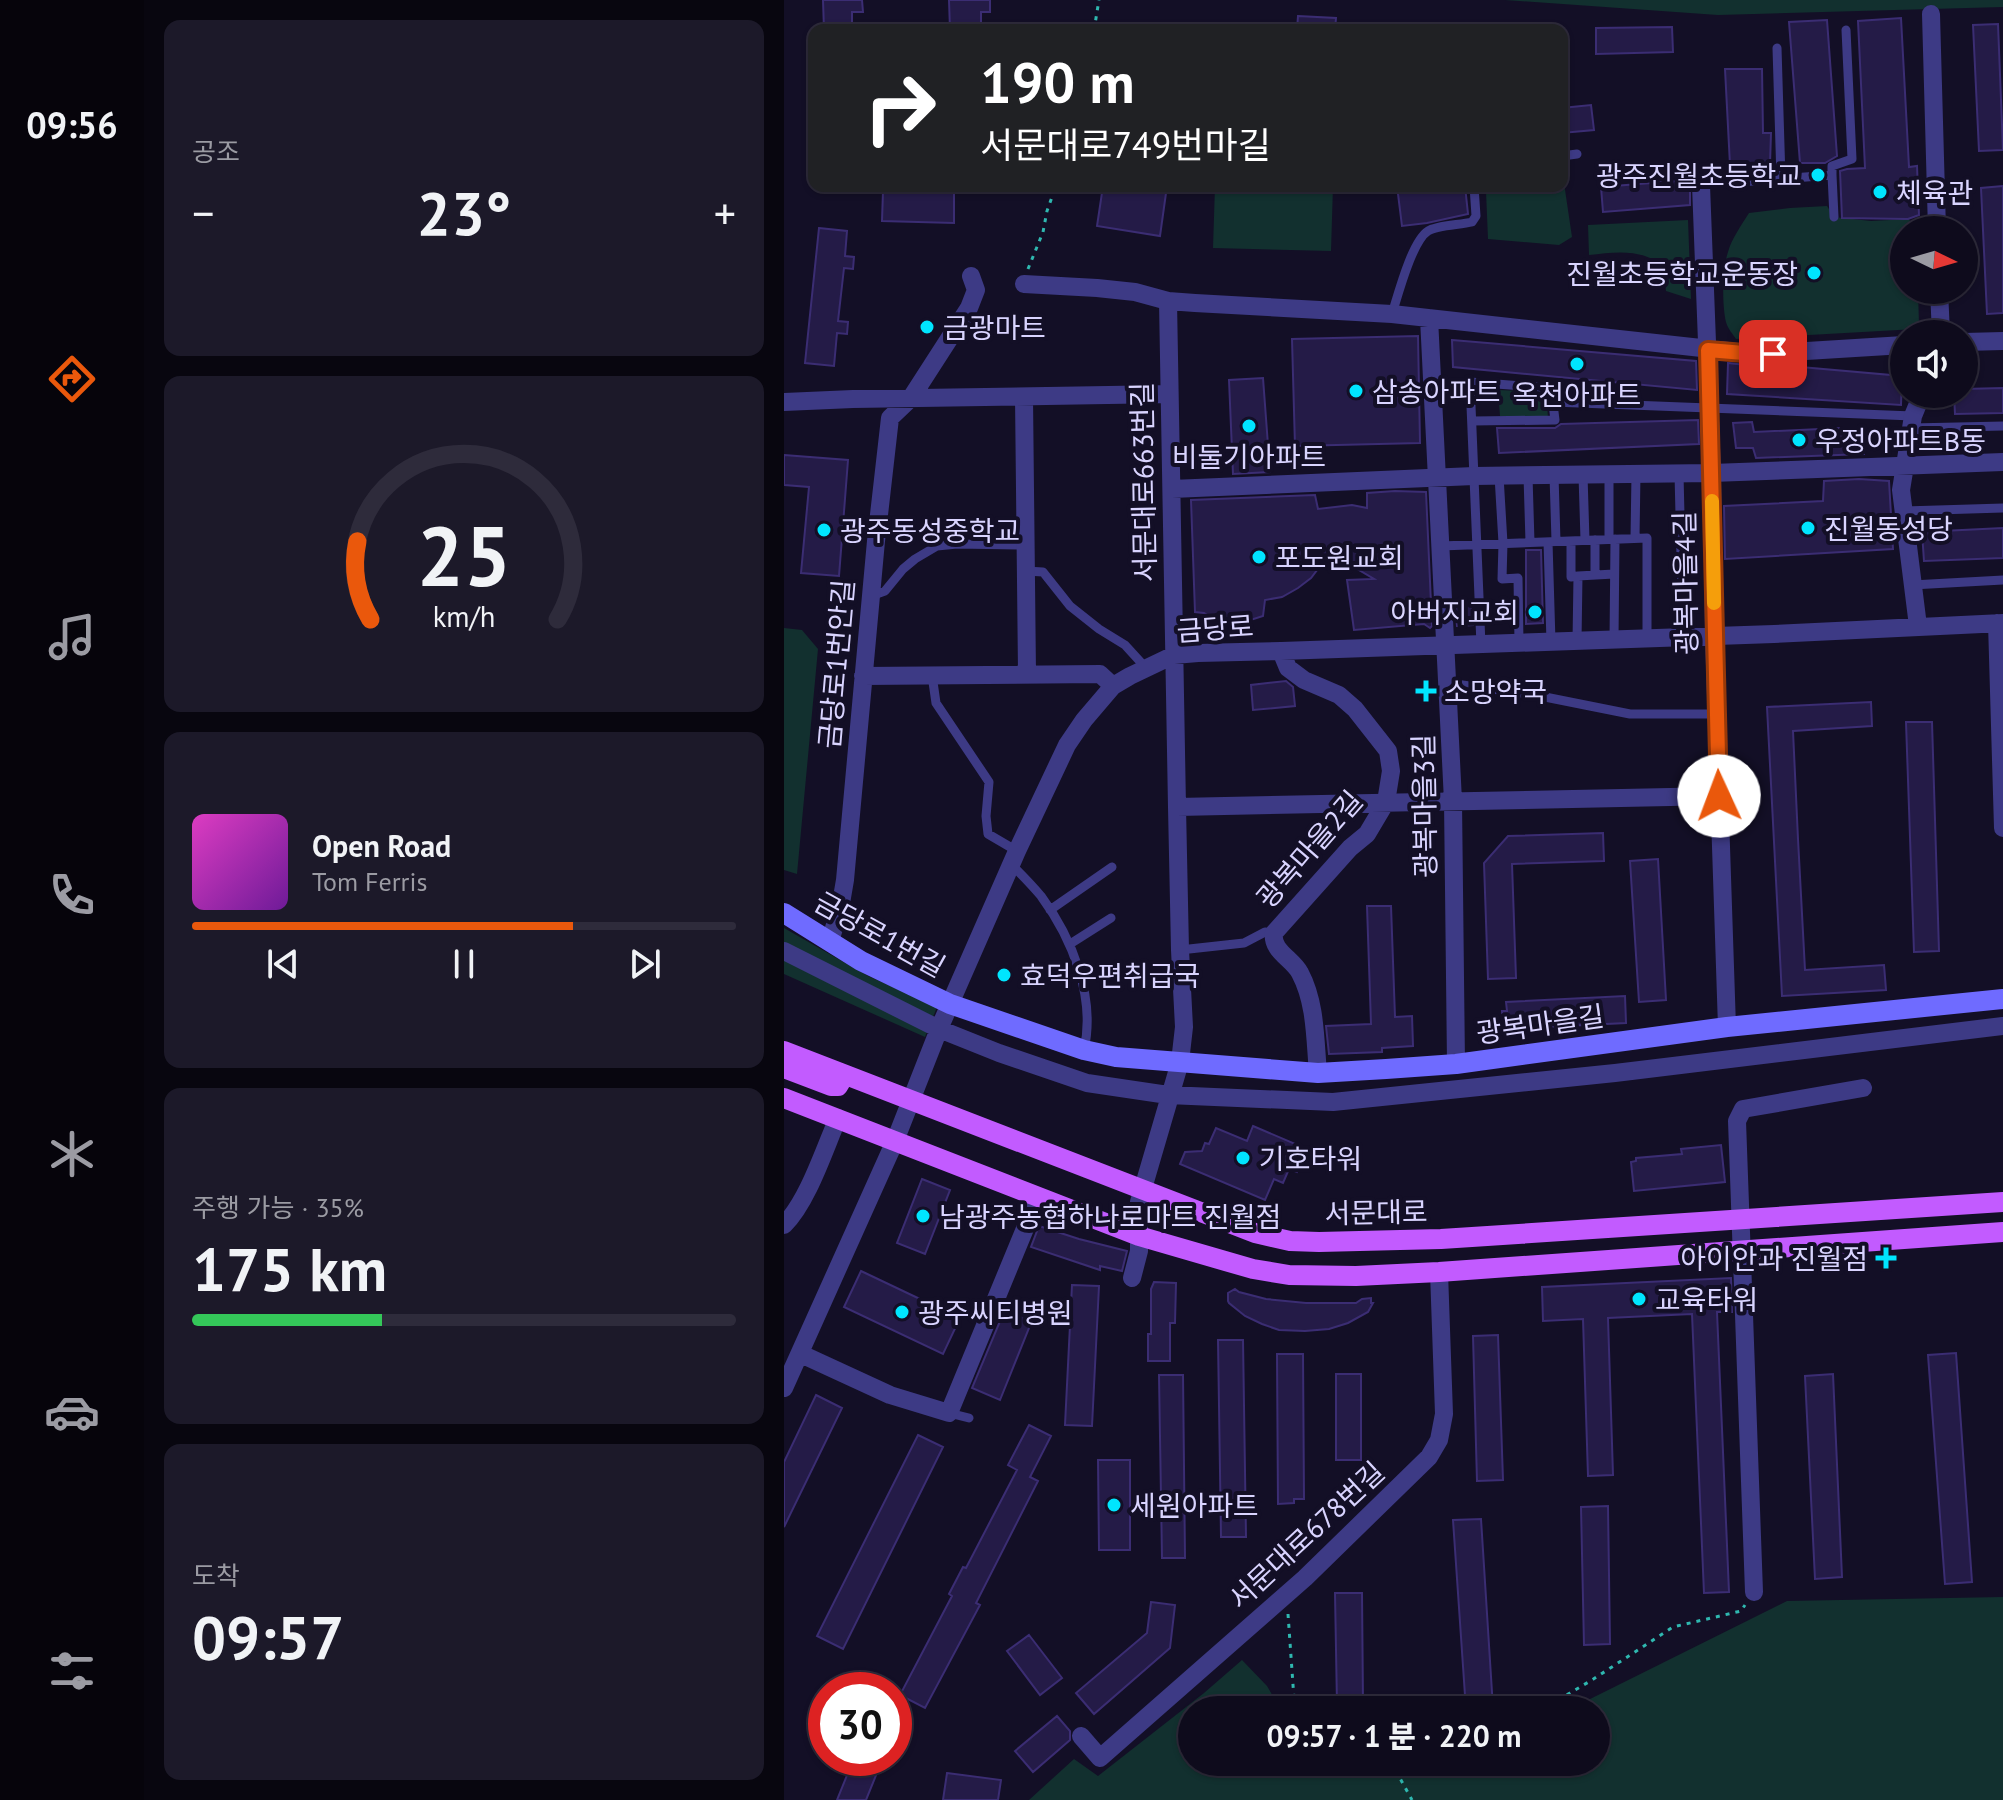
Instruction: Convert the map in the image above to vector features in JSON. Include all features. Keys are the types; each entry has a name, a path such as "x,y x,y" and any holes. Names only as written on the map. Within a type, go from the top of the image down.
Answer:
{"main road":[{"name":"서문대로","path":"784,1051 1142,1191 1255,1233 1290,1241 1441,1239 2003,1202"},
{"path":"784,1068 838,1086 839,1078 816,1064"},
{"path":"784,1098 1139,1236 1253,1269 1289,1275 1439,1272 2003,1232"}],"street":[{"path":"1931,14 1937,216"},
{"name":"광복마을4길","path":"1701,185 1727,1027"},
{"name":"금당로1번안길","path":"830,941 845,880 890,418 911,398 973,300 976,290 971,276"},
{"path":"1024,284 1135,292 1168,301 1392,314 1756,354 1890,346"},
{"name":"서문대로663번길","path":"1132,1278 1139,1251 1139,1202 1180,1062 1184,1027 1168,301"},
{"name":"광복마을3길","path":"1429,318 1453,801 1456,1064"},
{"path":"1978,342 2003,341"},
{"path":"784,402 1169,394"},
{"path":"1024,397 1027,673"},
{"path":"1917,408 1901,490 1918,626"},
{"path":"1712,473 2003,462"},
{"name":"광복마을4길","path":"1570,475 1712,473"},
{"path":"1172,489 1570,475"},
{"path":"2000,623 2003,828"},
{"name":"금당로","path":"784,1388 895,1141 939,1029 1014,857 1067,745 1113,686 1174,655 1198,653 1647,639 2000,623"},
{"name":"광복마을2길","path":"1281,651 1288,668 1304,680 1339,695 1355,709 1383,742 1388,751 1391,771 1386,802 1367,834 1350,848 1274,933 1277,949 1293,962 1304,982 1313,1020 1318,1073"},
{"path":"863,676 1100,674 1113,686"},
{"path":"1177,807 1719,796"},
{"name":"금당로1번길","path":"784,913 861,961 950,1004"},
{"path":"784,951 939,1029 999,1053 1087,1083 1168,1095 1333,1102 2003,1026"},
{"name":"광복마을길","path":"950,1004 1106,1056 1318,1073 1456,1064 1727,1027 2003,999"},
{"path":"1754,1592 1737,1121 1743,1109 1863,1088"},
{"path":"784,1225 803,1198 838,1118"},
{"path":"801,1354 890,1395 949,1413 1038,1197"},
{"name":"서문대로678번길","path":"1081,1736 1100,1758 1286,1594 1422,1465 1439,1440 1444,1406 1439,1272"}],"lane":[{"path":"1834,217 1832,166 1852,159 1846,30"},
{"path":"1777,48 1781,179"},
{"path":"1568,155 1577,154"},
{"path":"1701,185 1832,175"},
{"path":"1392,314 1417,243 1429,230 1472,222 1476,216 1474,192"},
{"path":"1473,421 1555,420 1551,388 1470,382 1481,645"},
{"path":"1553,402 2003,426"},
{"path":"1609,474 1614,640"},
{"path":"1635,538 1636,474"},
{"path":"1679,474 1683,637"},
{"path":"1570,475 1590,540 1595,575"},
{"path":"1551,642 1552,542 1570,475"},
{"path":"1499,476 1502,579 1518,578 1519,643"},
{"path":"1528,476 1530,542"},
{"path":"1904,511 2003,508"},
{"path":"1441,546 1647,538 1647,639"},
{"path":"1571,541 1571,577 1614,574"},
{"path":"871,596 885,591 909,564 937,546 1026,545"},
{"path":"1026,571 1043,572 1070,606 1125,645 1146,668"},
{"path":"1577,641 1578,576"},
{"path":"1912,585 2003,580"},
{"path":"932,675 936,703 989,782 988,834 1014,857 1070,944 1085,997 1087,1028 1084,1050"},
{"path":"1448,683 1535,695 1630,714 1716,714"},
{"path":"1050,910 1112,867"},
{"path":"1070,944 1111,918"},
{"path":"1180,950 1244,943 1265,932 1274,933"},
{"path":"949,1413 969,1418"}],"path":[{"path":"1095,24 1099,0"},
{"path":"1024,284 1054,192"},
{"path":"1565,1696 1673,1627 1741,1611 1754,1592"},
{"path":"1286,1594 1294,1696"},
{"path":"1399,1776 1412,1800"}],"green space":[{"path":"1505,0 2003,0 2003,7 1718,15"},
{"path":"1215,192 1333,192 1331,251 1213,248"},
{"path":"1486,192 1565,192 1572,237 1559,245 1488,239"},
{"name":"진월초등학교운동장","path":"1827,206 1834,217 1890,220 1890,304 1918,304 1919,320 1890,320 1890,330 1736,339 1725,315 1723,287 1732,242 1749,213"},
{"path":"1688,220 1691,299 1666,291 1663,266 1646,256 1628,253 1589,255 1588,225"},
{"path":"1498,390 1546,392 1548,418 1500,416"},
{"path":"784,628 802,630 818,649 797,874 784,870"},
{"path":"784,928 868,976 937,1007 925,1037 784,974"},
{"path":"2003,1597 2003,1800 1029,1800 1074,1759 1098,1776 1178,1713 1178,1776 1610,1776 1610,1696 1596,1696 1787,1601"},
{"path":"1242,1660 1273,1696 1200,1696"}],"building":[{"path":"823,0 862,0 863,12 852,12 852,24 824,24"},
{"path":"949,0 990,0 990,12 981,12 981,24 950,24"},
{"path":"1298,16 1336,18 1336,24 1297,24"},
{"path":"1901,18 1909,167 1917,166 1919,215 1916,216 1842,218 1840,171 1865,168 1858,21"},
{"path":"1827,20 1837,156 1825,163 1800,163 1789,22"},
{"path":"1998,24 2003,150 1979,151 1973,25"},
{"path":"1672,27 1673,52 1596,54 1596,28"},
{"path":"1725,69 1762,69 1763,133 1771,133 1770,164 1730,165"},
{"path":"1591,105 1594,130 1568,132 1568,107"},
{"path":"1690,180 1690,205 1603,212 1601,187"},
{"path":"2003,186 2003,313 1987,314 1981,188"},
{"path":"883,192 954,193 954,223 882,221"},
{"path":"1102,192 1166,192 1160,236 1097,226"},
{"path":"1398,192 1466,192 1468,214 1402,226"},
{"path":"819,228 847,231 845,256 854,257 853,269 844,268 838,321 848,322 847,334 837,333 834,366 805,363"},
{"name":"삼송아파트","path":"1418,336 1420,443 1295,446 1292,339"},
{"name":"옥천아파트","path":"1452,340 1696,361 1697,390 1453,367"},
{"path":"1728,363 1890,375 1890,404 1727,394"},
{"name":"비둘기아파트","path":"1263,378 1270,472 1233,474 1229,380"},
{"path":"2003,388 2003,413 1955,414 1955,408 1978,408 1978,389"},
{"name":"옥천아파트","path":"1698,420 1699,444 1499,453 1497,428"},
{"name":"우정아파트B동","path":"1752,422 1754,432 1862,427 1864,454 1756,458 1753,448 1736,448 1733,423"},
{"name":"광주동성중학교","path":"784,455 848,460 839,576 801,573 809,487 784,485"},
{"name":"진월동성당","path":"1824,481 1889,481 1893,549 1725,559 1724,506 1823,501"},
{"name":"포도원교회","path":"1426,492 1430,628 1424,624 1354,630 1347,580 1374,579 1330,553 1311,578 1298,588 1282,597 1265,600 1263,616 1241,623 1229,623 1195,612 1191,500 1315,495 1318,509 1352,505 1367,508 1367,493"},
{"path":"2003,528 2003,558 1924,561 1922,532"},
{"path":"1526,550 1541,550 1543,623 1526,624"},
{"path":"1455,602 1472,603 1473,625 1457,626"},
{"path":"1286,681 1293,687 1295,706 1253,710 1251,685"},
{"path":"1871,702 1872,726 1793,731 1798,839 1805,970 1884,965 1886,990 1782,996 1767,707"},
{"path":"1906,722 1932,722 1939,951 1914,952"},
{"path":"1603,833 1604,861 1512,864 1516,978 1488,979 1484,863 1508,836"},
{"path":"1658,859 1666,1000 1639,1002 1630,861"},
{"path":"1367,906 1391,906 1395,1017 1412,1016 1413,1046 1382,1048 1382,1052 1329,1054 1326,1026 1371,1024"},
{"path":"1625,996 1626,1023 1503,1029 1502,1011 1507,1011 1506,1002"},
{"name":"기호타워","path":"1253,1126 1307,1149 1297,1172 1289,1169 1283,1183 1274,1179 1265,1200 1180,1164 1185,1152 1202,1151 1205,1143 1209,1144 1216,1128 1247,1141"},
{"path":"1721,1145 1725,1182 1634,1191 1631,1162 1636,1158 1682,1154 1681,1149"},
{"name":"남광주농협하나로마트 진월점","path":"922,1179 950,1190 925,1254 897,1243"},
{"path":"1039,1226 1127,1251 1122,1271 1100,1266 1100,1270 1031,1247"},
{"name":"광주씨티병원","path":"861,1271 960,1318 943,1354 844,1307"},
{"path":"1731,1278 1732,1312 1717,1312 1729,1592 1704,1593 1692,1314 1608,1318 1613,1475 1588,1476 1583,1319 1543,1321 1542,1287"},
{"path":"1154,1282 1176,1283 1175,1323 1170,1323 1170,1361 1148,1361 1151,1289"},
{"path":"1072,1285 1099,1286 1092,1426 1065,1425"},
{"path":"1235,1289 1266,1299 1356,1303 1371,1298 1373,1303 1368,1312 1329,1329 1279,1330 1245,1316 1229,1303 1228,1293"},
{"path":"1008,1302 1035,1313 1000,1400 972,1388"},
{"path":"1498,1335 1503,1480 1477,1481 1473,1336"},
{"path":"1218,1340 1243,1340 1246,1537 1221,1537"},
{"path":"1956,1353 1972,1582 1945,1584 1928,1355"},
{"path":"1277,1354 1303,1354 1304,1499 1278,1504"},
{"path":"1336,1374 1361,1374 1361,1460 1336,1460"},
{"path":"1833,1374 1842,1577 1815,1579 1805,1376"},
{"path":"1159,1375 1183,1375 1185,1558 1162,1558"},
{"path":"816,1395 842,1408 784,1527 784,1462"},
{"path":"1029,1425 1051,1436 1030,1477 1038,1481 976,1603 980,1605 925,1708 912,1701 912,1672 952,1596 949,1594 963,1567 966,1568 1017,1470 1008,1465"},
{"path":"918,1435 943,1447 843,1649 817,1636"},
{"name":"세원아파트","path":"1098,1460 1130,1460 1130,1550 1099,1550"},
{"path":"1608,1506 1610,1644 1584,1645 1581,1507"},
{"path":"1481,1519 1492,1696 1465,1696 1453,1520"},
{"path":"1335,1593 1362,1593 1363,1696 1337,1696"},
{"path":"1151,1602 1175,1605 1170,1648 1094,1714 1076,1693 1147,1633"},
{"path":"1029,1635 1062,1678 1040,1695 1007,1651"},
{"path":"1057,1716 1070,1731 1070,1740 1033,1772 1015,1751"},
{"path":"947,1773 1001,1780 998,1800 943,1800"},
{"path":"847,1776 876,1776 866,1800 837,1800"}],"slow traffic":[{"path":"1712,501 1714,603"}],"place":[{"name":"광주진월초등학교","path":"1818,175"},
{"name":"체육관","path":"1880,192"},
{"name":"진월초등학교운동장","path":"1814,273"},
{"name":"금광마트","path":"927,327"},
{"name":"옥천아파트","path":"1577,364"},
{"name":"삼송아파트","path":"1356,391"},
{"name":"비둘기아파트","path":"1249,426"},
{"name":"우정아파트B동","path":"1799,440"},
{"name":"진월동성당","path":"1808,528"},
{"name":"광주동성중학교","path":"824,530"},
{"name":"포도원교회","path":"1259,557"},
{"name":"아버지교회","path":"1535,612"},
{"name":"소망약국","path":"1426,691"},
{"name":"효덕우편취급국","path":"1004,975"},
{"name":"기호타워","path":"1243,1158"},
{"name":"남광주농협하나로마트 진월점","path":"923,1216"},
{"name":"아이안과 진월점","path":"1886,1258"},
{"name":"교육타워","path":"1639,1299"},
{"name":"광주씨티병원","path":"902,1312"},
{"name":"세원아파트","path":"1114,1505"}],"route":[{"path":"1719,796 1708,350 1773,354"}]}
